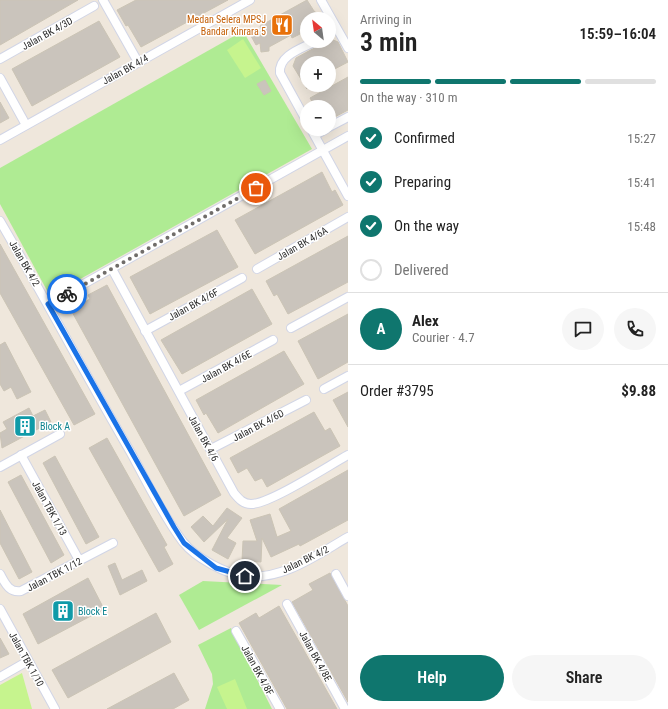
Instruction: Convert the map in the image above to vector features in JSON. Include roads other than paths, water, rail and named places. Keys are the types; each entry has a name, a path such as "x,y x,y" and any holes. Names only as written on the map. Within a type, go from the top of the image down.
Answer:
{"street":[{"path":"104,0 138,62"},
{"path":"321,0 348,48"},
{"name":"Jalan BK 4/4","path":"0,140 245,1"},
{"name":"Jalan BK 4/3D","path":"0,59 94,6"},
{"path":"300,109 280,73 280,64 287,57 303,48"},
{"path":"0,78 26,125"},
{"path":"336,123 348,117"},
{"path":"315,136 348,196"},
{"path":"48,304 348,136"},
{"name":"Jalan BK 4/6A","path":"257,269 348,217"},
{"name":"Jalan BK 4/2","path":"0,221 184,543 216,568 245,576 260,576 286,570 348,537"},
{"name":"Jalan BK 4/6","path":"112,269 234,493 241,502 250,504 269,499 348,455"},
{"name":"Jalan BK 4/6F","path":"145,331 242,278"},
{"path":"291,328 348,297"},
{"name":"Jalan BK 4/6E","path":"179,391 273,340"},
{"path":"324,389 348,376"},
{"name":"Jalan BK 4/6D","path":"210,449 306,400"},
{"path":"0,467 60,434"},
{"name":"Jalan TBK 1/13","path":"21,455 79,560"},
{"name":"Jalan TBK 1/12","path":"0,574 8,588 22,591 113,543"},
{"path":"336,574 348,596"},
{"name":"Jalan BK 4/8E","path":"287,604 346,709"},
{"name":"Jalan TBK 1/10","path":"0,609 55,709"},
{"name":"Jalan BK 4/8F","path":"236,631 280,709"},
{"path":"0,676 28,661"}],"place":[{"name":"Medan Selera MPSJ Bandar Kinrara 5","path":"282,25"},
{"name":"Block A","path":"25,426"},
{"name":"Block E","path":"63,611"}]}
